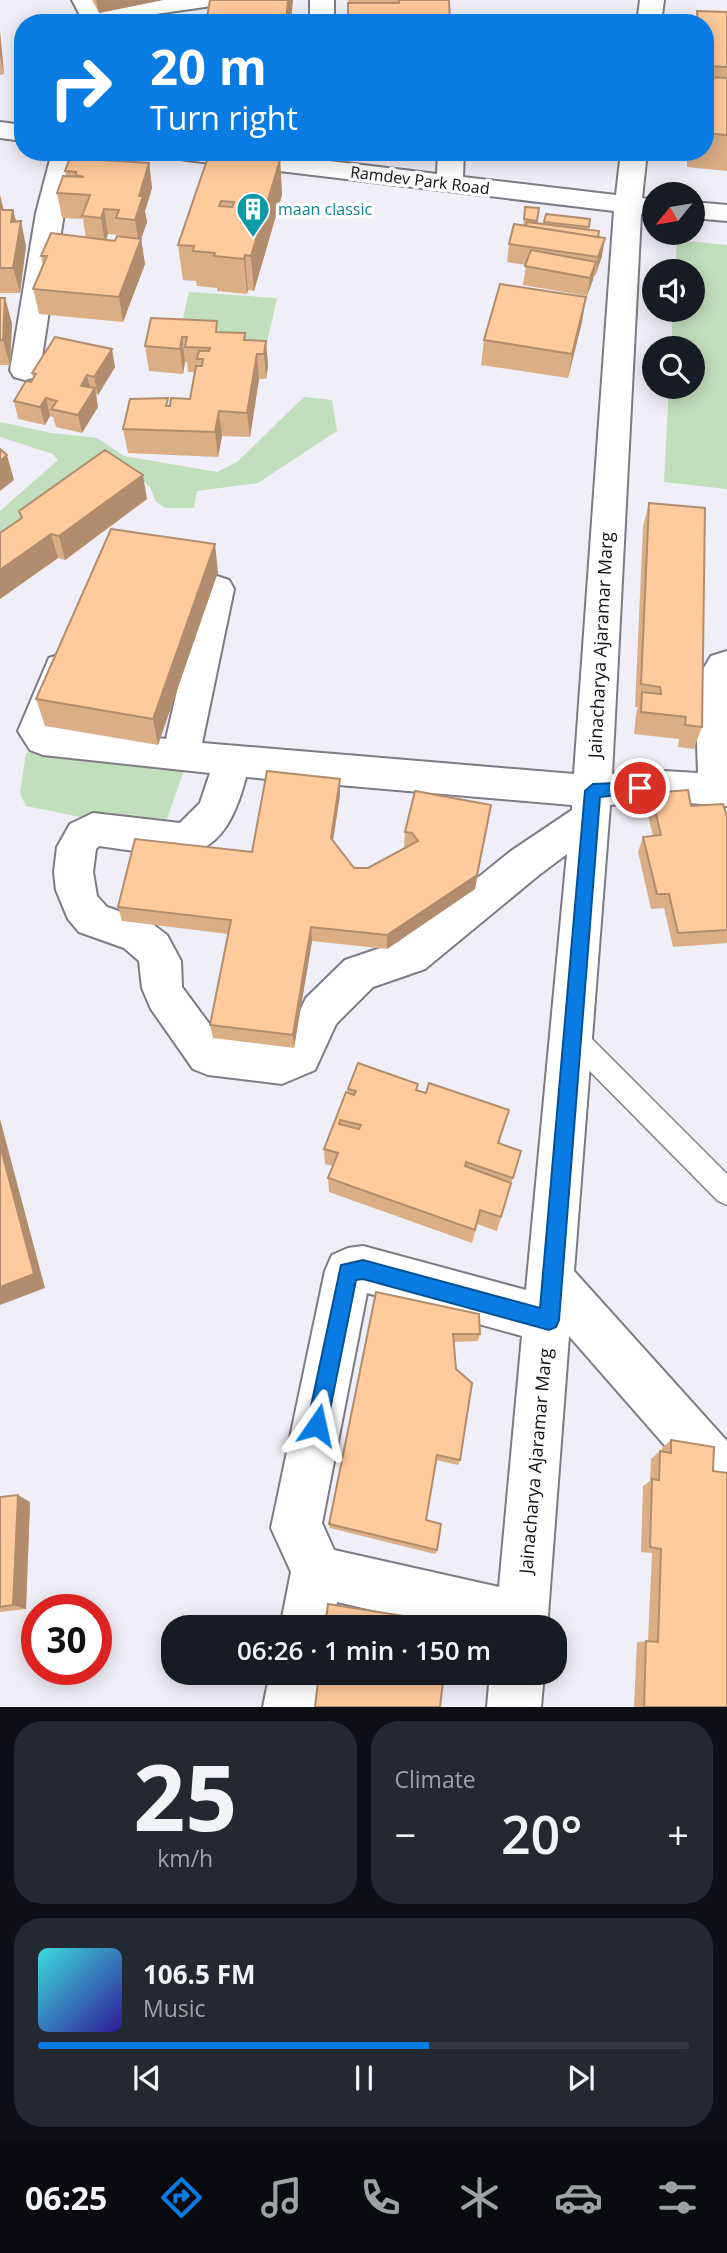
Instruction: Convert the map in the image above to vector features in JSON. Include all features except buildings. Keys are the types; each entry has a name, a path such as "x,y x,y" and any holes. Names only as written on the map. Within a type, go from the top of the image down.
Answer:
{"street":[{"path":"106,14 205,0"},
{"path":"25,370 23,310 63,161"},
{"name":"Ramdev Park Road","path":"318,161 450,184 641,206"},
{"path":"450,184 451,161"},
{"name":"Jainacharya Ajaramar Marg","path":"522,1615 573,1037 641,206 635,161"},
{"path":"705,211 727,213"},
{"path":"181,756 217,589"},
{"path":"72,642 36,731 43,740 232,760 590,805 663,786 722,790 713,683 723,666 727,665"},
{"path":"232,760 215,817 204,828 190,838 176,841 93,829 76,843 72,878 85,911 99,923 142,935 153,949 164,967 162,987 191,1036 208,1055 282,1064 300,1056 321,1010 359,973 411,956 525,863 590,805"},
{"path":"309,1615 317,1572 296,1528 348,1271 363,1269 550,1301 727,1478"},
{"path":"317,1572 489,1615"},
{"path":"290,1707 295,1685"},
{"path":"514,1707 516,1685"}],"lane":[{"path":"573,1037 727,1192"}],"green space":[{"path":"705,243 727,245 727,489 664,482 668,399 705,399 705,336 672,336 672,322 705,322 705,259 676,259 677,245 705,245"},
{"path":"189,292 277,298 265,351 180,331"},
{"path":"304,397 332,400 337,431 258,483 197,491 194,508 165,508 155,501 146,483 128,473 0,550 0,511 58,460 53,454 0,437 0,422 52,433 97,438 124,456 217,472 237,462"},
{"path":"65,743 185,767 166,822 95,820 26,806 20,794 26,753"}],"place":[{"name":"maan classic","path":"253,239"}],"route":[{"path":"317,1425 348,1271 363,1269 549,1320 588,819 593,791 640,788"}]}
